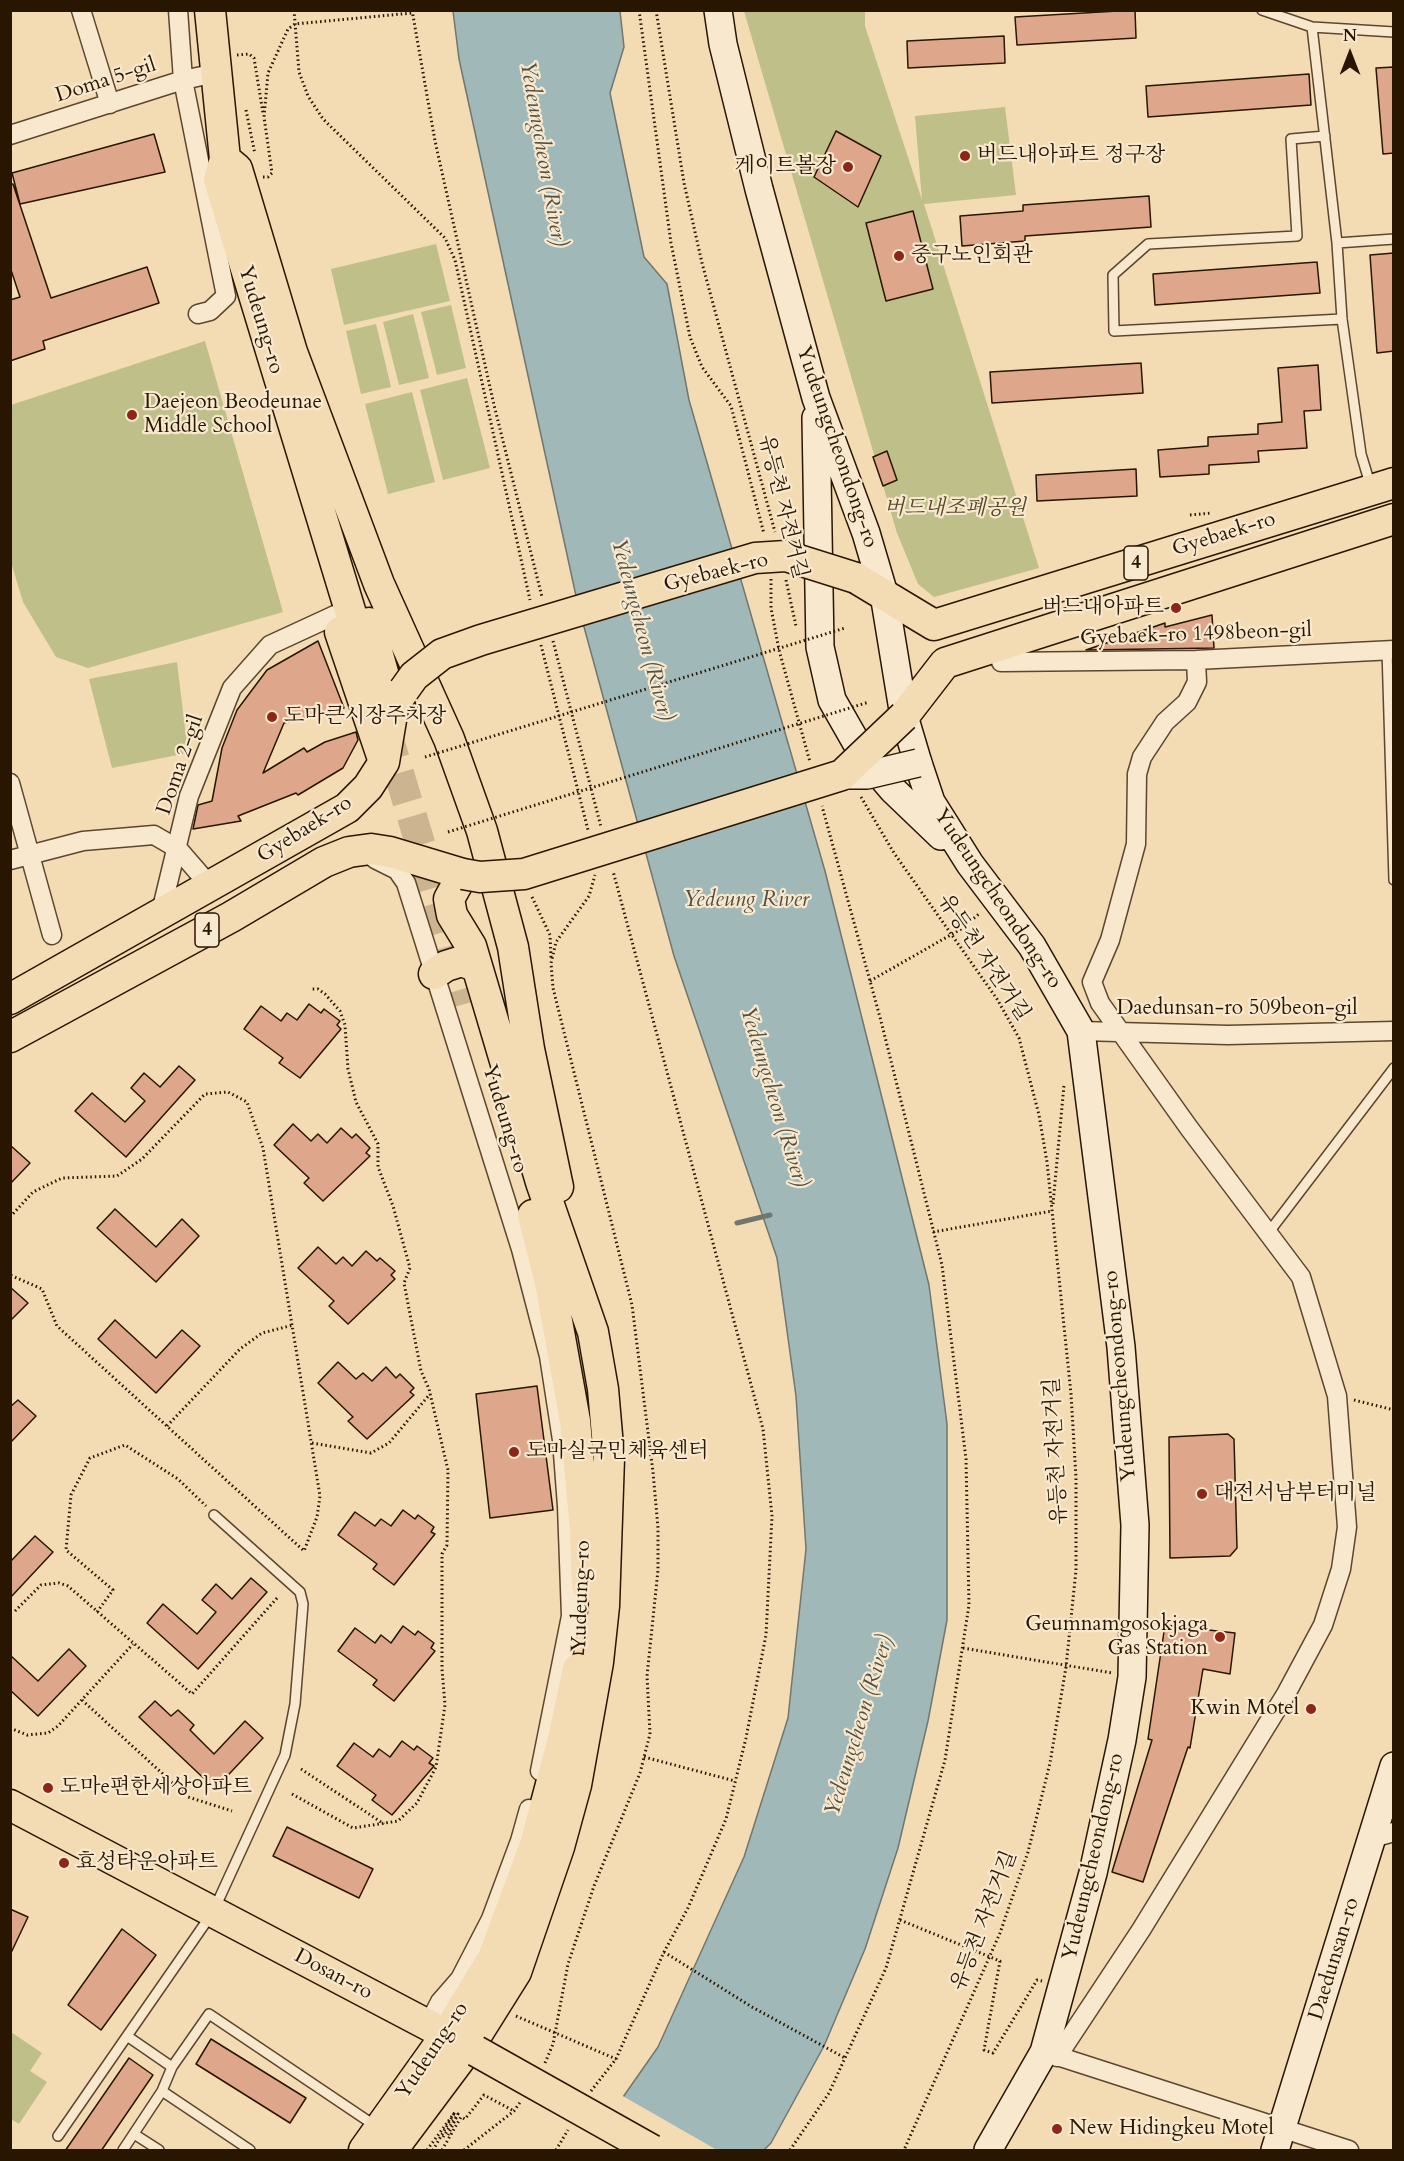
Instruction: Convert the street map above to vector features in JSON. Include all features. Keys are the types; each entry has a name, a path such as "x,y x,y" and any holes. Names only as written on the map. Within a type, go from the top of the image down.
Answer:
{"main road":[{"name":"Yudeung-ro","path":"210,10 224,64 225,159 219,180 234,239 386,680"},
{"name":"Yudeungcheondong-ro","path":"718,10 723,44 745,133 816,398 866,533 884,594 904,716 931,802 970,864 1032,946 1081,1031 1123,1370 1135,1525 1132,1665 1120,1751 1093,1873 1062,1987 1050,2054 988,2151"},
{"name":"Yudeung-ro","path":"225,159 237,168 292,352"},
{"path":"234,239 240,298 335,615 384,762"},
{"path":"292,352 316,452 386,680 363,684 356,682"},
{"path":"292,352 379,584 449,739 488,851 513,947 529,1049 552,1145 571,1267"},
{"path":"816,398 820,647 832,700 864,756 893,790 970,864"},
{"name":"Gyebaek-ro","path":"10,999 212,887 347,808 368,787 384,762 386,680 414,676 442,654 481,640 755,558 786,556 856,578 934,625 1383,486"},
{"name":"Gyebaek-ro","path":"10,1037 231,917 324,862 349,852 371,849 390,852 480,877 525,874 851,784 945,663 1394,519"},
{"path":"851,784 867,775 918,763"},
{"path":"463,874 449,899 452,915 471,946 541,1182 571,1267"},
{"path":"434,974 462,961 477,967"},
{"name":"Yudeung-ro","path":"455,2040 493,1958 513,1907 543,1813 571,1664 584,1641 586,1540 575,1421 542,1243 468,1003"},
{"name":"Yudeung-ro","path":"372,2146 455,2040 516,1972 559,1847 586,1743 604,1606 609,1458 603,1389 593,1332 571,1267"},
{"name":"Daedunsan-ro","path":"1278,2139 1383,1835 1394,1766"},
{"name":"Dosan-ro","path":"10,1804 455,2040 652,2151"}],"street":[{"path":"81,10 110,104"},
{"path":"178,10 183,80 226,296 210,311 198,314"},
{"name":"Doma 5-gil","path":"10,135 183,80 224,64"},
{"name":"Doma 2-gil","path":"10,860 83,841 154,835 178,849 189,796 232,688 270,645 335,615"},
{"name":"Gyebaek-ro 1498beon-gil","path":"1001,662 1196,660 1390,650"},
{"path":"1196,660 1197,682 1187,702 1165,722 1142,757 1137,774 1136,844 1110,940 1092,982 1100,1003 1189,1128 1301,1277 1337,1396 1347,1527 1341,1569 1323,1625 1286,1694 1141,1930 1050,2054 1278,2139 1348,2151"},
{"path":"10,783 52,935"},
{"path":"178,849 212,887"},
{"path":"160,915 178,849"},
{"path":"349,852 380,860 397,870 406,883 521,1249 549,1356 562,1440 567,1506 571,1664"},
{"name":"Daedunsan-ro 509beon-gil","path":"1081,1031 1228,1035 1394,1031"}],"lane":[{"path":"1262,10 1312,27 1394,32"},
{"path":"1312,27 1337,243 1342,320 1361,454 1383,486"},
{"path":"1325,136 1292,139 1297,236 1148,244 1113,275 1114,331 1342,320"},
{"path":"1337,243 1394,239"},
{"path":"1390,650 1394,880"},
{"path":"1269,1232 1394,1068"},
{"path":"57,2136 213,1912 285,1755 295,1704 303,1604 300,1592 214,1515"},
{"path":"123,2151 162,2091 172,2067 209,2014 372,2146"},
{"path":"127,2036 172,2067"},
{"path":"162,2091 250,2151"},
{"path":"134,2134 159,2151"}],"path":[{"path":"639,10 671,243 690,337 702,366 731,406 764,538"},
{"name":"유등천 자전거길","path":"656,10 684,183 702,263 776,537"},
{"path":"264,117 268,73 288,29 295,24 412,11 435,141 494,405 543,598"},
{"path":"224,64 249,54 254,58 272,173 268,177 260,174"},
{"path":"245,107 257,162"},
{"path":"1190,515 1219,512"},
{"path":"772,568 771,608 810,764"},
{"name":"유등천 자전거길","path":"785,579 800,642"},
{"path":"425,757 845,628"},
{"path":"551,633 604,837"},
{"path":"448,832 868,702"},
{"path":"819,706 826,725"},
{"name":"유등천 자전거길","path":"851,784 894,853 997,999 1019,1038 1039,1115 1052,1211 1071,1394 1076,1478 1076,1570 1066,1667 1050,1763 1028,1852 990,1956 904,2151"},
{"path":"790,2151 829,2093 886,1968 945,1760 969,1605 966,1459 942,1265 870,981 820,798"},
{"path":"587,2097 616,2059 663,1952 688,1908 726,1819 766,1635 772,1516 763,1429 610,860"},
{"path":"527,889 550,935 551,963"},
{"path":"870,981 951,934 982,911"},
{"path":"292,1794 353,1828 398,1821 417,1803 436,1767 446,1705 442,1669 442,1554 447,1545 448,1470 430,1394 421,1371 404,1283 410,1268 393,1206 378,1167 378,1144 356,1102 348,1070 345,1025 340,1011 326,994 311,989"},
{"path":"933,1232 1052,1211 1065,1077"},
{"path":"10,1217 33,1191 62,1178 117,1176 142,1159 206,1094 228,1092 247,1102 263,1148 320,1496 316,1517 304,1551 57,1326 42,1289 10,1275"},
{"path":"167,1426 240,1349 262,1333 293,1325"},
{"path":"312,1443 371,1453 389,1443 430,1394"},
{"path":"1337,1396 1394,1410"},
{"path":"97,1612 113,1590 66,1550 71,1495 90,1458 125,1444 178,1479 214,1515"},
{"path":"15,1611 41,1585 59,1583 68,1586 192,1694 277,1598"},
{"path":"10,1728 27,1736 48,1733 82,1700 133,1643"},
{"path":"963,1648 1066,1667 1119,1674"},
{"path":"82,1700 188,1797 232,1811"},
{"path":"644,1757 735,1781"},
{"path":"301,1769 384,1824"},
{"path":"900,1920 1000,1961 984,2050 993,2053 1037,1980 1062,1987"},
{"path":"663,1952 752,2007 845,2058"},
{"path":"512,2014 616,2059"},
{"path":"441,2151 461,2116 465,2119 484,2095 514,2111"},
{"path":"427,2151 455,2112 433,2151"},
{"path":"433,2151 458,2114 441,2151"},
{"path":"556,2151 572,2124"}],"green space":[{"name":"버드내조폐공원","path":"744,11 865,11 865,26 922,200 915,116 1005,107 1016,195 924,204 1039,568 934,597 918,584 897,533"},
{"path":"436,244 450,301 344,325 331,269"},
{"path":"451,305 466,368 437,375 421,312"},
{"path":"413,314 429,378 399,385 383,322"},
{"path":"376,324 391,387 361,394 346,331"},
{"path":"205,341 283,612 88,668 56,657 23,602 11,562 11,405"},
{"path":"467,378 490,468 443,480 420,390"},
{"path":"412,392 435,482 388,494 365,404"},
{"path":"177,662 188,753 112,768 89,679"},
{"path":"11,2032 42,2053 30,2071 47,2082 19,2124 11,2119"}],"water":[{"name":"Yedeung River","path":"453,11 620,11 624,47 610,93 644,257 667,284 689,400 825,871 929,1285 947,1424 947,1620 928,1721 898,1848 865,1949 824,2046 771,2143 764,2150 586,2150 658,2047 744,1857 788,1718 806,1549 796,1396 777,1258 674,956 578,605 459,59"}],"pier":[{"path":"621,2095 717,2150 588,2150 584,2148"}],"building":[{"path":"1135,10 1136,38 1017,45 1015,17"},
{"path":"1004,36 1005,63 908,68 907,41"},
{"path":"1394,67 1394,153 1383,154 1376,68"},
{"path":"1309,74 1311,105 1148,117 1146,86"},
{"name":"게이트볼장","path":"836,131 881,156 858,207 814,177"},
{"path":"154,134 165,172 20,204 12,173"},
{"path":"10,184 13,184 51,298 147,267 159,303 43,341 45,349 10,361 10,300 20,297 10,267"},
{"path":"1149,196 1151,227 1025,236 1025,241 962,246 960,216 1023,211 1023,205"},
{"name":"중구노인회관","path":"913,211 933,289 886,301 866,223"},
{"path":"1394,253 1394,351 1377,353 1370,255"},
{"path":"1317,262 1320,293 1155,305 1153,274"},
{"path":"1141,363 1143,393 992,403 990,372"},
{"path":"1318,365 1321,410 1304,411 1307,448 1258,451 1259,462 1209,465 1209,474 1160,477 1158,450 1208,446 1208,437 1258,434 1258,424 1282,422 1278,368"},
{"path":"887,451 897,480 883,486 873,457"},
{"path":"1136,469 1137,496 1037,501 1036,475"},
{"path":"1212,615 1214,648 1086,650 1165,623 1165,627"},
{"path":"318,641 344,708 284,723 263,773 304,748 307,752 325,742 356,732 358,740 343,768 298,795 296,793 238,816 241,821 193,829 198,805 212,801 222,748 237,710 267,670"},
{"path":"309,1004 321,1013 324,1009 340,1021 337,1025 341,1029 300,1078 279,1063 283,1058 244,1029 261,1006 281,1021 287,1013 297,1020"},
{"path":"179,1066 195,1080 126,1157 75,1111 92,1093 125,1122 145,1101 131,1088 144,1073 160,1087"},
{"path":"293,1124 311,1141 318,1134 327,1143 341,1128 352,1138 356,1134 370,1148 366,1153 370,1156 323,1201 304,1183 309,1178 274,1145"},
{"path":"10,1145 30,1163 10,1184"},
{"path":"115,1209 156,1247 182,1219 199,1236 156,1282 97,1228"},
{"path":"318,1247 336,1264 343,1257 352,1266 366,1251 377,1261 380,1258 395,1271 391,1275 395,1279 348,1324 329,1306 334,1301 298,1268"},
{"path":"10,1287 28,1303 10,1321"},
{"path":"115,1320 156,1358 182,1330 200,1346 156,1393 98,1339"},
{"path":"338,1362 356,1379 363,1373 372,1381 386,1367 396,1378 400,1374 414,1388 410,1392 414,1395 367,1439 348,1421 353,1417 318,1383"},
{"name":"도마실국민체육센터","path":"537,1386 553,1510 490,1518 476,1394"},
{"path":"18,1400 36,1416 10,1443 10,1407"},
{"name":"대전서남부터미널","path":"1228,1434 1234,1439 1237,1548 1230,1556 1170,1558 1169,1437"},
{"path":"403,1510 415,1519 418,1515 434,1527 431,1532 435,1534 394,1585 373,1569 377,1564 338,1535 355,1512 375,1526 381,1519 391,1526"},
{"path":"35,1536 53,1552 10,1598 10,1562"},
{"path":"251,1578 267,1592 198,1669 147,1623 163,1604 197,1634 216,1612 202,1600 216,1584 232,1599"},
{"path":"1165,1625 1235,1633 1230,1674 1203,1669 1190,1748 1188,1747 1143,1882 1112,1872 1152,1740 1148,1739"},
{"path":"403,1626 415,1635 418,1631 434,1643 431,1648 435,1651 394,1701 373,1685 377,1680 338,1651 355,1628 375,1643 381,1635 391,1643"},
{"path":"69,1649 86,1666 38,1716 10,1690 10,1655 38,1681"},
{"path":"155,1701 171,1716 178,1710 194,1725 190,1730 214,1754 245,1721 263,1738 215,1789 139,1717"},
{"path":"402,1741 414,1750 417,1746 433,1758 429,1763 434,1766 392,1815 372,1800 376,1795 337,1766 354,1743 373,1757 379,1749 390,1757"},
{"path":"287,1827 373,1869 359,1898 273,1856"},
{"path":"10,1909 28,1917 10,1955"},
{"path":"122,1929 156,1955 101,2030 68,2005"},
{"path":"211,2039 306,2098 290,2123 196,2064"},
{"path":"129,2058 153,2075 101,2151 65,2151"}],"waterway":[{"path":"737,1223 770,1215"}],"tunnel":[{"path":"386,730 468,1003"}],"place":[{"name":"버드내아파트 정구장","path":"965,156"},
{"name":"게이트볼장","path":"848,167"},
{"name":"중구노인회관","path":"899,256"},
{"name":"Daejeon Beodeunae Middle School","path":"132,415"},
{"name":"버드내아파트","path":"1176,608"},
{"name":"도마큰시장주차장","path":"272,717"},
{"name":"도마실국민체육센터","path":"514,1452"},
{"name":"대전서남부터미널","path":"1202,1494"},
{"name":"Geumnamgosokjaga Gas Station","path":"1220,1637"},
{"name":"Kwin Motel","path":"1311,1709"},
{"name":"도마e편한세상아파트","path":"48,1788"},
{"name":"효성타운아파트","path":"64,1863"},
{"name":"New Hidingkeu Motel","path":"1057,2129"}],"water label":[{"name":"Yedeungcheon (River)","path":"542,154"},
{"name":"Yedeungcheon (River)","path":"641,630"},
{"name":"Yedeungcheon (River)","path":"773,1097"},
{"name":"Yedeungcheon (River)","path":"860,1726"}]}
